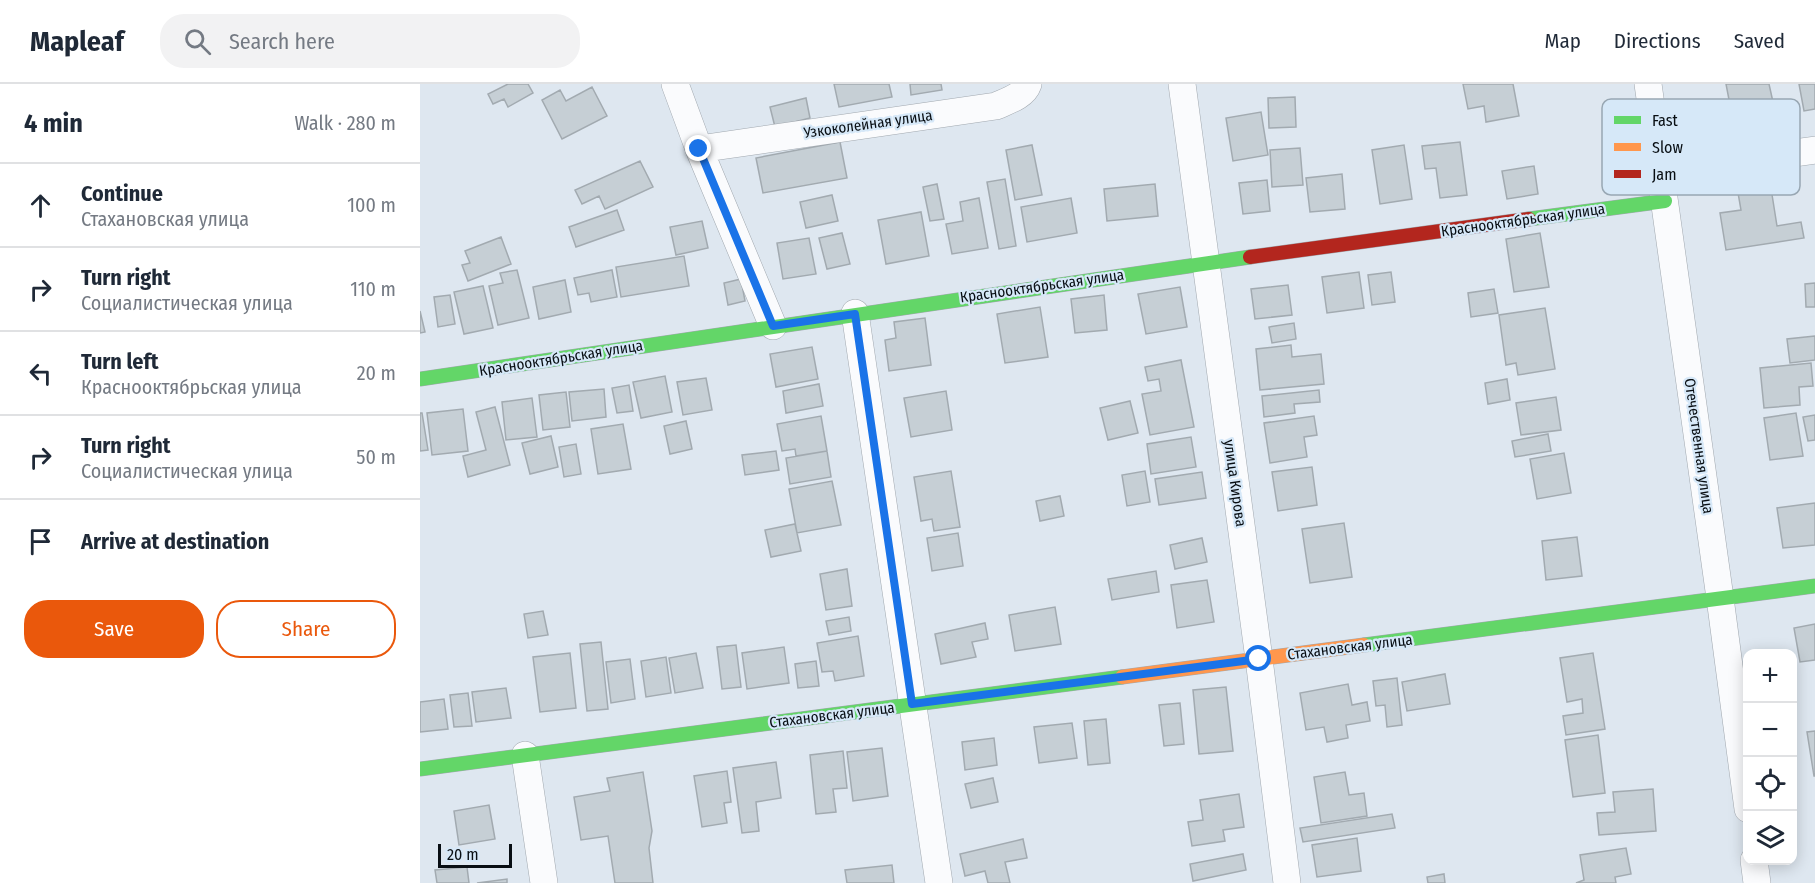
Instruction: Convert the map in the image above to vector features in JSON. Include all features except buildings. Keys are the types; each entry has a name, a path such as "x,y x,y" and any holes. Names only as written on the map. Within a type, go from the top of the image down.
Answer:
{"street":[{"path":"675,84 699,149 773,326"},
{"name":"Узкоколейная улица","path":"699,149 996,106 1011,100 1026,89 1028,84"},
{"name":"улица Кирова","path":"1182,84 1287,883"},
{"name":"Отечественная улица","path":"1648,84 1650,99"},
{"path":"1800,152 1815,150"},
{"name":"Отечественная улица","path":"1664,195 1743,771"},
{"name":"Краснооктябрьская улица","path":"420,379 1205,263 1665,201"},
{"path":"855,314 939,883"},
{"name":"Стахановская улица","path":"420,769 1815,586"},
{"path":"525,755 544,883"},
{"path":"1755,865 1757,883"}],"traffic: fast":[{"path":"1529,219 1665,201"},
{"path":"420,379 1250,257"},
{"path":"1364,645 1815,586"},
{"path":"420,769 1122,677"}],"traffic: slow":[{"path":"1122,677 1364,645"}],"traffic: jam":[{"path":"1250,257 1529,219"}],"route":[{"path":"699,149 773,326 855,314 912,704 1259,659"}]}
